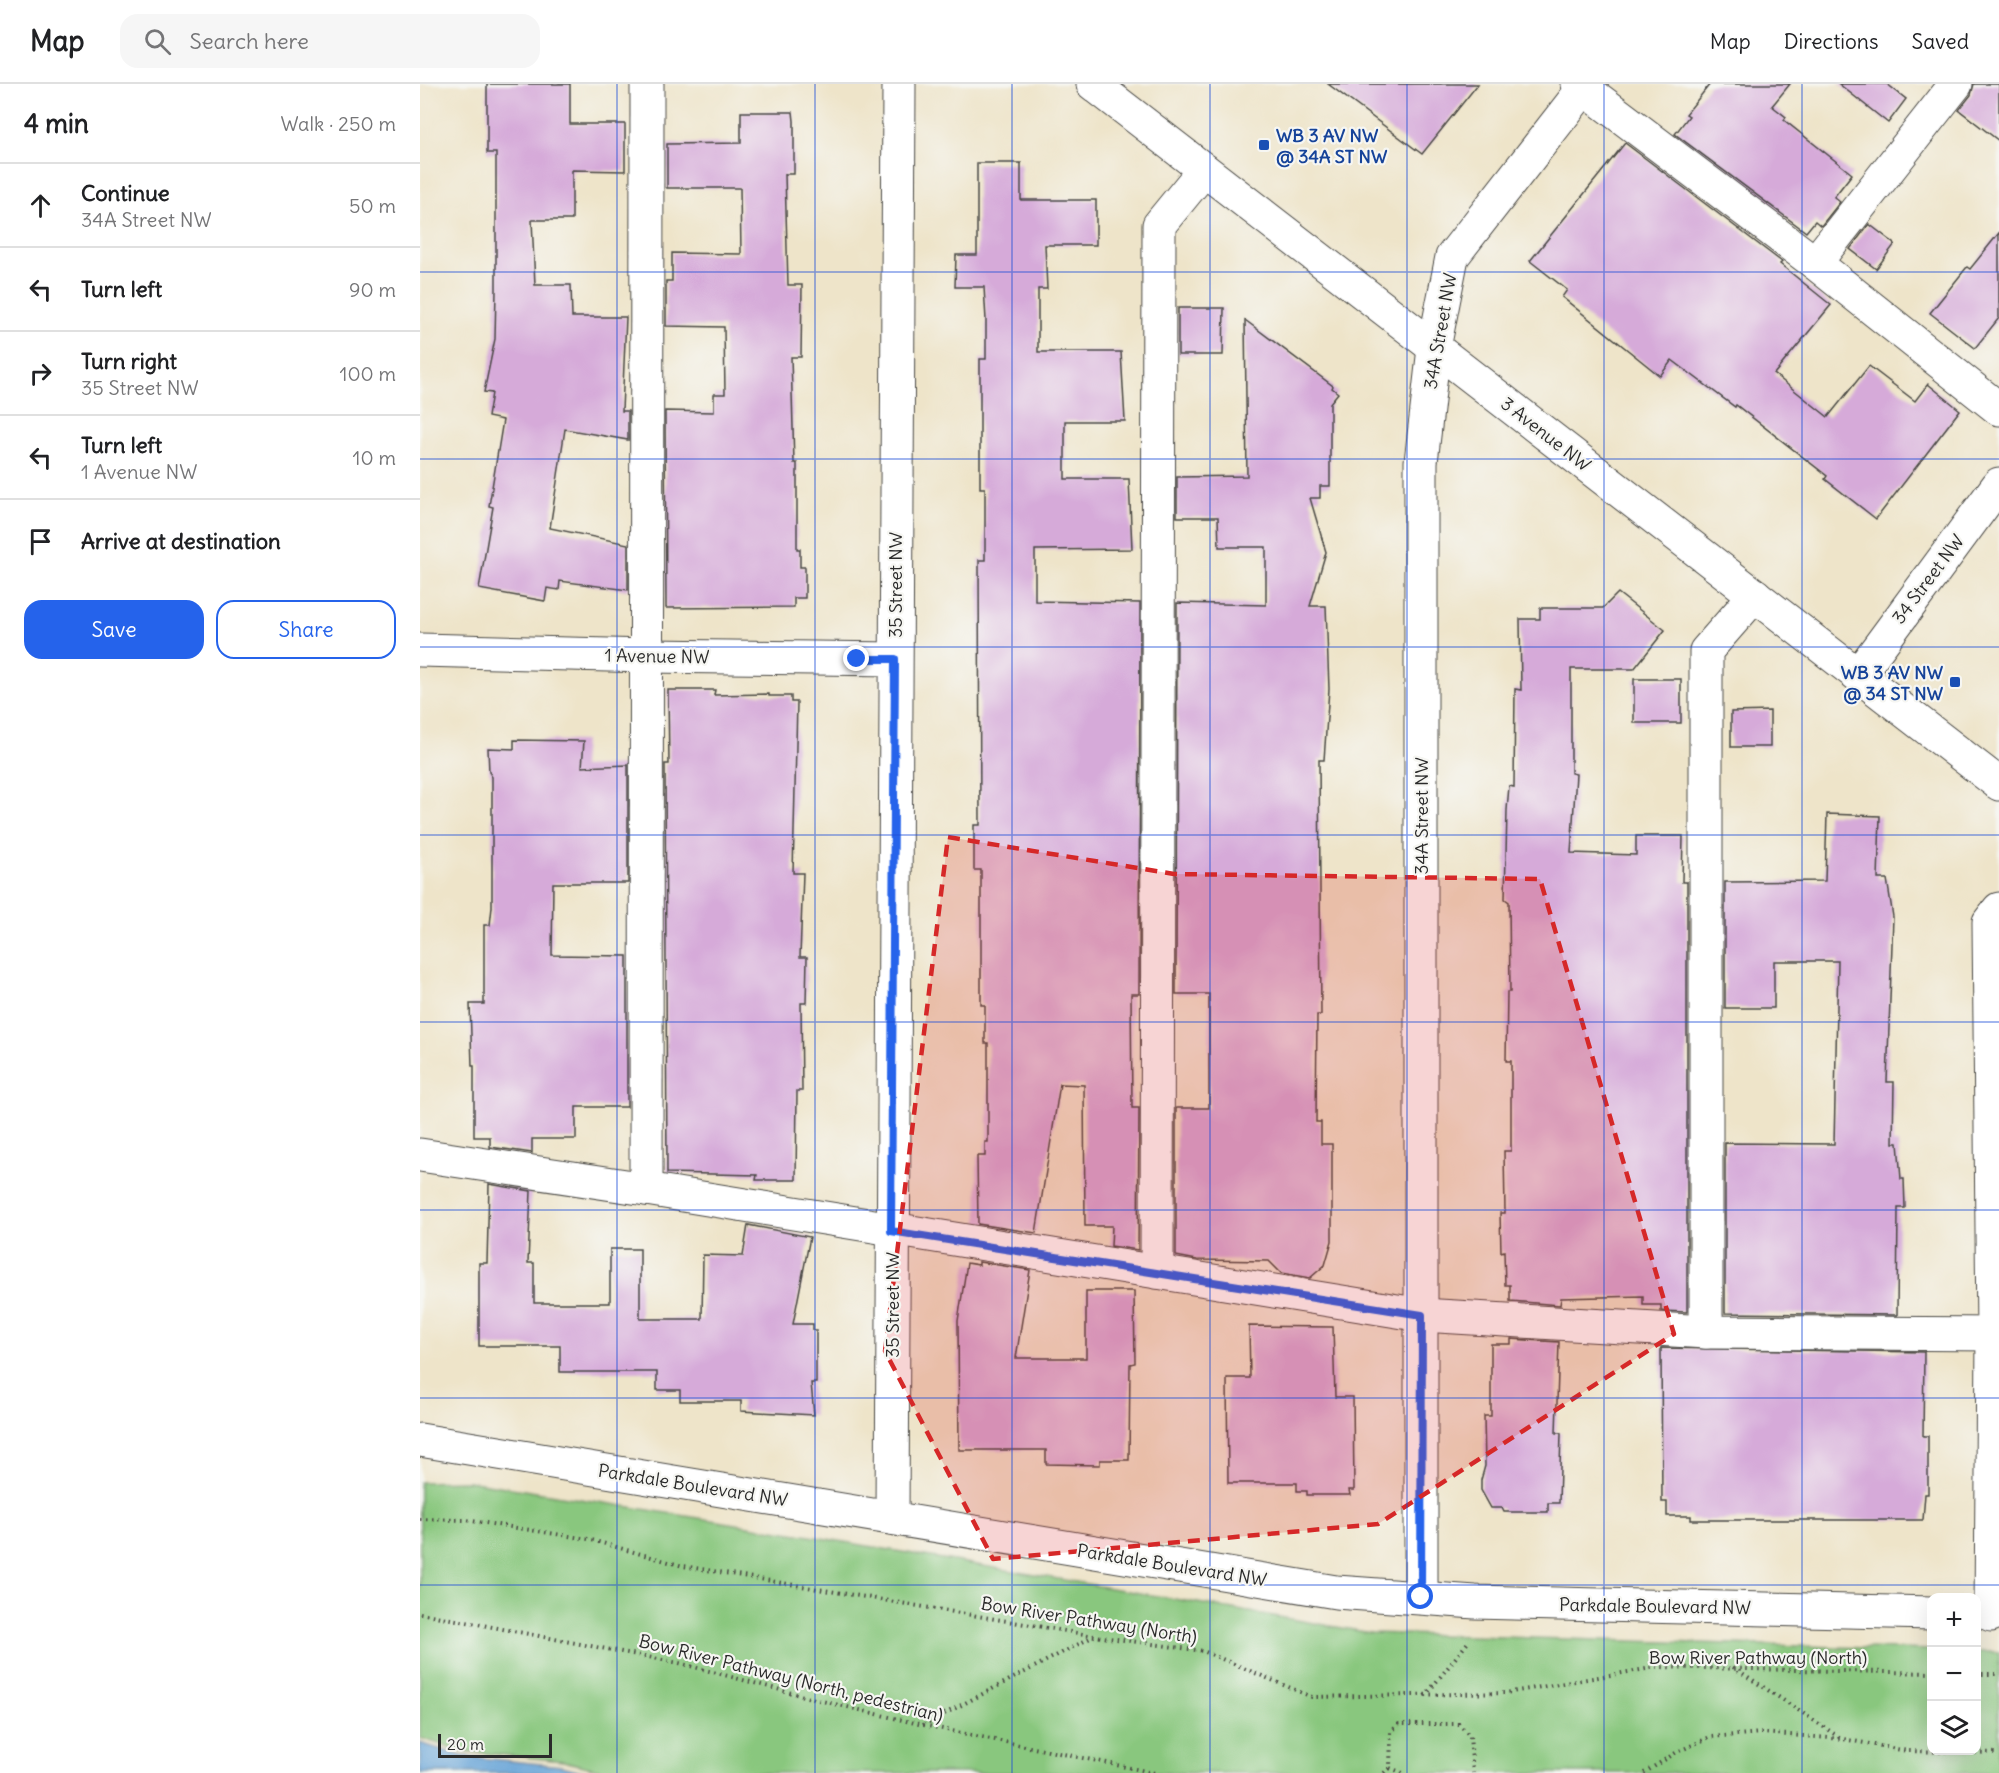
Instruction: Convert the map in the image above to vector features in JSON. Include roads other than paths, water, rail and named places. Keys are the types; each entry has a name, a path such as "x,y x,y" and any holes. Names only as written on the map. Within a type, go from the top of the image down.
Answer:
{"street":[{"path":"646,84 648,656 646,1189"},
{"name":"35 Street NW","path":"892,1518 891,1231 898,84"},
{"name":"3 Avenue NW","path":"1093,84 1999,784"},
{"path":"1815,263 1956,84"},
{"path":"1583,86 1815,263 1999,410"},
{"name":"34A Street NW","path":"1421,1597 1421,462 1434,348 1452,257 1583,86"},
{"path":"1157,1272 1159,225 1204,170"},
{"name":"34 Street NW","path":"1858,675 1999,484"},
{"path":"1706,1332 1706,651 1755,595"},
{"name":"1 Avenue NW","path":"420,650 895,659"},
{"path":"1989,1615 1996,1334 1989,922 1999,909"},
{"path":"420,1155 646,1189 891,1231 1422,1315 1706,1332 1996,1334"},
{"name":"Parkdale Boulevard NW","path":"420,1440 1336,1592 1475,1602 1927,1613"}],"water":[{"path":"420,1743 462,1756 562,1766 589,1773 420,1773"}],"place":[{"name":"WB 3 AV NW @ 34A ST NW","path":"1264,145"},
{"name":"WB 3 AV NW @ 34 ST NW","path":"1955,682"}]}
